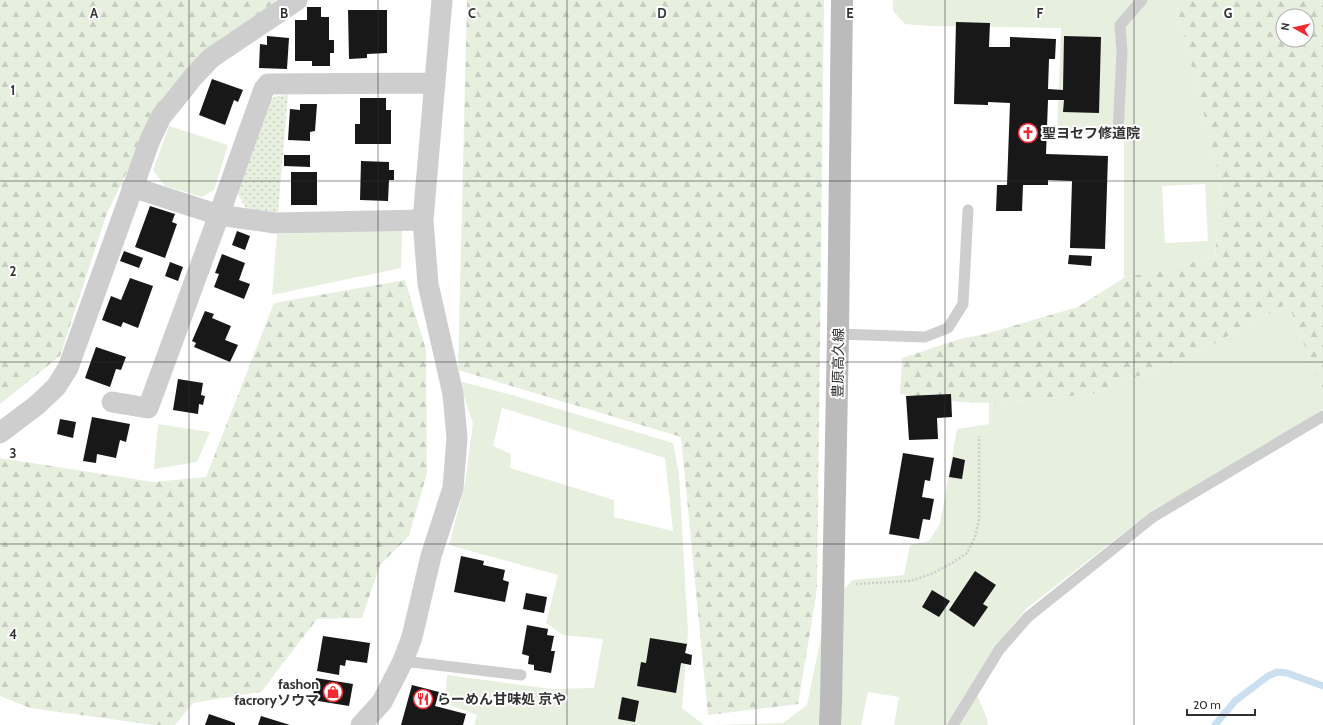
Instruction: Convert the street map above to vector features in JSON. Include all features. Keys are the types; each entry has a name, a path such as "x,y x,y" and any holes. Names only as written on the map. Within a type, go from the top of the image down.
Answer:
{"main road":[{"name":"豊原高久線","path":"830,725 834,586 842,0"}],"street":[{"path":"0,433 37,405 51,392 68,368 132,188 150,140 161,117 194,76 212,58 297,0"},
{"path":"361,725 382,702 403,661 412,637 431,556 453,488 457,438 453,394 428,284 423,220 442,0"},
{"path":"112,402 148,408 264,89 268,84 434,83"},
{"path":"132,188 219,215 275,223 423,220"}],"lane":[{"path":"1118,132 1122,52 1120,25 1142,0"},
{"path":"838,334 926,337 948,328 963,304 968,210"},
{"path":"953,725 999,650 1028,617 1153,517 1323,416"},
{"path":"403,661 521,675"}],"path":[{"path":"834,586 910,581 931,574 952,563 966,553 974,537 979,520 979,436"}],"green space":[{"path":"0,0 278,0 203,53 151,121 106,216 60,356 0,404"},
{"path":"467,0 824,0 817,590 798,704 708,715 681,437 458,370"},
{"path":"893,0 1173,0 1177,8 1221,182 1215,257 1124,278 1124,134 1057,132 1061,28 930,26 905,24 893,11","holes":["1205,184 1208,241 1165,243 1162,186"]},
{"path":"1173,0 1323,0 1323,393 1288,303 1197,353 1092,394 989,403 960,402 900,394 902,358 960,339 985,334 1078,307 1124,278 1215,257 1221,182 1177,8"},
{"path":"288,95 278,212 247,211 237,192 268,101 277,96"},
{"path":"169,126 228,145 214,190 202,197 165,186 153,170"},
{"path":"402,230 401,268 272,295 277,234"},
{"path":"405,280 426,350 427,473 409,536 380,565 362,618 317,619 261,692 193,703 175,725 154,725 30,708 0,696 0,458 153,482 206,477 274,303"},
{"path":"1288,303 1323,393 1323,409 1229,469 1154,509 1026,609 992,651 972,683 987,719 988,725 894,725 899,697 868,692 861,725 714,725 783,723 807,705 829,604 853,580 904,575 910,545 929,541 940,524 957,429 989,424 989,403 1092,394 1197,353"},
{"path":"459,381 512,395 673,443 679,474 688,631 682,708 704,725 474,725 477,715 445,703 447,675 552,689 594,688 603,639 563,635 546,623 558,575 449,545 465,484 473,424","holes":["502,408 665,458 673,531 614,517 614,500 510,468 511,454 493,446"]},
{"path":"158,424 210,432 197,462 154,469"}],"building":[{"path":"307,7 321,7 321,17 329,17 329,40 334,40 334,53 330,53 330,66 312,66 312,61 295,61 295,20 307,20"},
{"path":"348,10 387,10 387,53 367,54 367,58 349,59"},
{"name":"聖ヨセフ修道院","path":"956,22 990,23 989,47 1010,47 1010,37 1056,39 1055,59 1049,59 1048,89 1063,90 1064,36 1101,37 1099,113 1063,112 1064,100 1048,100 1046,154 1108,156 1105,249 1070,248 1072,181 1048,180 1048,185 1023,185 1022,211 996,211 997,185 1007,185 1010,103 988,102 988,105 954,104"},
{"path":"267,36 289,38 287,69 259,68 260,44 267,45"},
{"path":"212,79 243,90 238,102 234,100 225,125 199,115"},
{"path":"360,98 386,98 386,110 391,110 391,144 355,144 355,124 360,124"},
{"path":"300,104 317,104 315,131 310,132 310,141 288,140 290,109 300,110"},
{"path":"284,155 310,155 310,167 284,166"},
{"path":"361,161 389,162 389,170 394,170 394,180 389,180 388,201 360,200"},
{"path":"291,172 317,172 317,205 291,205"},
{"path":"150,206 175,214 172,222 177,224 165,258 135,247"},
{"path":"237,231 250,236 245,250 232,245"},
{"path":"124,251 143,258 139,268 120,261"},
{"path":"222,254 245,263 239,280 250,284 244,299 214,287 219,274 215,273"},
{"path":"1069,255 1092,256 1091,266 1068,264"},
{"path":"170,262 183,267 178,281 165,276"},
{"path":"130,278 153,286 138,328 123,322 121,327 102,320 111,296 121,300"},
{"path":"205,311 214,314 212,318 231,326 225,340 238,345 230,362 194,347 196,343 192,341"},
{"path":"96,347 126,357 121,370 116,369 110,387 85,378"},
{"path":"178,379 203,383 201,395 205,396 203,405 199,404 198,414 173,410"},
{"path":"951,394 952,417 937,418 938,439 909,440 906,396"},
{"path":"92,417 130,424 126,442 120,440 116,458 97,454 96,463 83,461"},
{"path":"60,419 76,422 73,438 57,434"},
{"path":"903,453 934,458 930,481 925,480 922,497 934,499 930,520 923,519 919,539 889,534"},
{"path":"953,457 965,460 962,479 949,477"},
{"path":"461,556 484,561 483,565 505,570 503,580 509,582 505,602 454,592"},
{"path":"975,571 996,585 983,604 988,607 974,627 949,610"},
{"path":"932,590 950,601 939,617 922,607"},
{"path":"526,593 547,597 544,613 523,609"},
{"path":"527,625 548,629 547,635 554,636 551,651 555,651 551,673 534,670 534,665 528,664 529,656 522,654"},
{"path":"323,636 370,643 367,663 346,660 345,666 340,665 339,675 317,671"},
{"path":"650,638 687,644 685,653 692,655 691,665 681,663 676,693 637,686 641,662 646,663"},
{"name":"fashon facroryソウマ","path":"316,678 353,684 349,706 312,700"},
{"name":"らーめん甘味処 京や","path":"412,685 439,692 435,706 466,714 463,725 401,725"},
{"path":"622,697 639,701 635,722 618,719"},
{"path":"209,714 235,723 235,725 205,725"},
{"path":"261,716 290,725 258,725"}],"waterway":[{"path":"1215,725 1235,701 1268,676 1277,672 1287,673 1323,686"}],"place":[{"name":"聖ヨセフ修道院","path":"1028,133"},
{"name":"fashon facroryソウマ","path":"333,692"},
{"name":"らーめん甘味処 京や","path":"423,699"}]}
